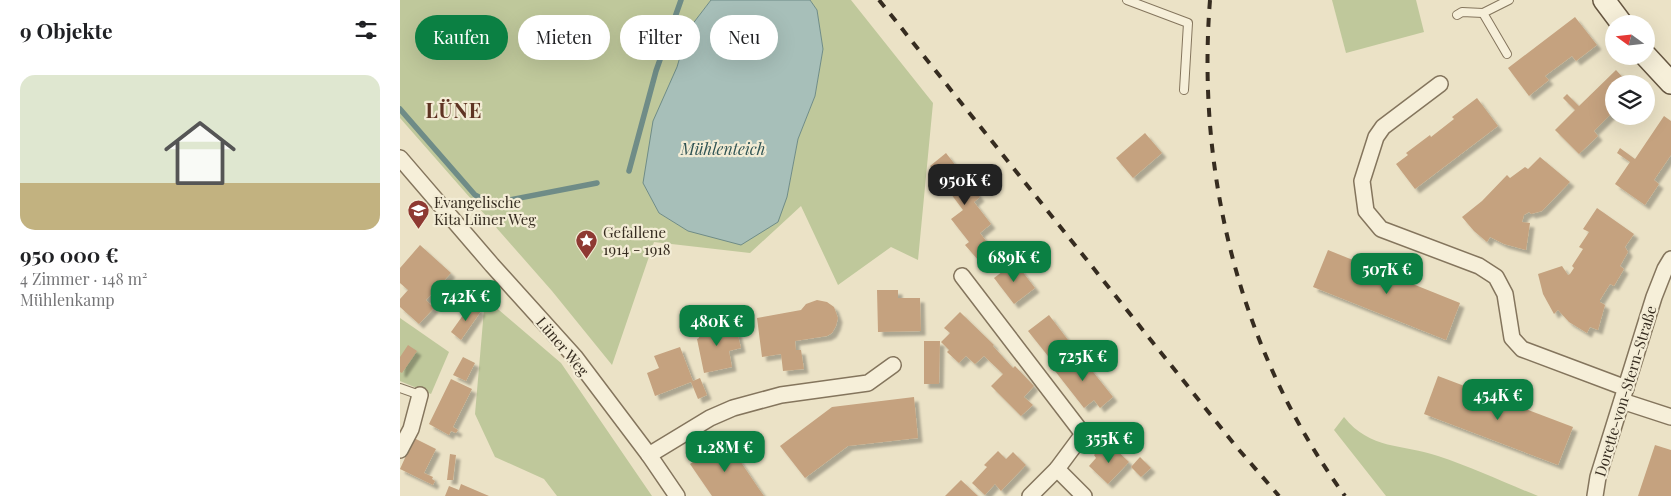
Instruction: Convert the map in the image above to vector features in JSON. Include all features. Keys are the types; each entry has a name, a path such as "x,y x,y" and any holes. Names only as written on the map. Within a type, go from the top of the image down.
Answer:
{"street":[{"path":"1604,0 1615,15"},
{"path":"1654,65 1671,83"},
{"path":"1440,84 1383,127 1376,137 1362,181 1366,211 1381,229 1479,266 1496,277 1506,294 1512,338 1522,349 1671,416"},
{"name":"Lüner Weg","path":"400,158 575,357 649,454 677,496"},
{"name":"Dorette-von-Stern-Straße","path":"1595,496 1598,477 1654,297 1671,259"},
{"path":"962,276 1083,434 1057,470 1030,496"},
{"path":"649,454 710,418 733,408 781,395 868,383 893,365"},
{"path":"400,450 411,429 420,395"},
{"path":"1057,470 1084,496"}],"lane":[{"path":"1127,0 1188,23 1184,90"},
{"path":"1457,15 1462,12 1483,13 1509,0"},
{"path":"1483,13 1507,54"},
{"path":"400,388 420,395"}],"green space":[{"path":"400,0 711,0 700,15 620,15 620,60 679,60 643,183 659,213 688,231 787,197 798,139 815,96 823,49 817,10 810,0 851,0 933,103 918,260 891,247 838,285 801,206 750,253 654,242 612,365 552,291 400,118"},
{"path":"1332,0 1416,0 1424,32 1346,53"},
{"path":"485,298 561,363 652,496 557,496 544,479 495,457 475,414"},
{"path":"400,318 449,352 431,394 400,381"},
{"path":"1344,417 1354,428 1376,441 1438,456 1538,496 1386,496 1334,430"}],"water":[{"name":"Mühlenteich","path":"711,0 810,0 817,10 823,49 815,96 798,139 787,197 778,222 741,245 688,231 659,213 643,183 653,121 679,60 700,60 700,15"}],"building":[{"path":"1575,17 1597,45 1576,61 1572,56 1545,76 1549,80 1529,96 1508,68"},
{"path":"1616,70 1621,75 1611,75"},
{"path":"1605,81 1605,120 1594,131 1598,136 1579,154 1555,130 1575,110 1563,98 1567,94 1579,106"},
{"path":"1477,98 1498,126 1415,189 1396,164 1408,155 1406,153 1430,135 1431,137 1454,119 1452,117"},
{"path":"1664,116 1671,121 1671,155 1654,180 1659,184 1645,205 1615,184 1630,162 1617,153 1620,148 1635,159"},
{"path":"1145,133 1162,153 1133,178 1116,158"},
{"path":"946,153 980,197 974,202 991,224 980,233 993,250 979,261 965,245 969,242 951,219 963,210 930,166"},
{"path":"1540,157 1570,182 1542,211 1531,214 1529,212 1524,215 1522,222 1530,223 1526,250 1504,244 1490,237 1487,242 1462,217 1482,201 1507,175 1510,178 1525,167 1528,169"},
{"path":"1597,208 1634,234 1625,247 1628,252 1620,266 1624,269 1614,286 1610,284 1600,300 1605,305 1598,330 1590,327 1587,333 1569,322 1558,310 1554,314 1543,294 1538,274 1562,266 1568,275 1570,274 1574,268 1572,266 1583,249 1579,247 1589,232 1583,229"},
{"path":"420,245 451,273 426,300 434,308 419,324 400,307 400,299 408,290 400,283 400,268"},
{"path":"1328,250 1460,303 1446,340 1313,287"},
{"path":"1015,262 1035,288 1014,304 994,278"},
{"path":"877,290 898,290 898,298 920,298 921,331 878,332"},
{"path":"817,300 827,302 834,307 838,318 832,333 827,336 795,341 796,350 801,350 804,369 783,371 781,354 762,357 757,318 801,310 806,304"},
{"path":"471,304 481,311 461,340 451,332"},
{"path":"960,312 994,345 1013,368 1015,366 1034,386 1024,397 1033,405 1021,416 991,386 1003,374 984,356 975,364 966,356 959,363 947,352 949,350 941,342 950,333 944,328"},
{"path":"1049,315 1068,340 1048,356 1028,331"},
{"path":"723,323 725,333 737,331 741,348 729,351 732,367 704,373 697,339 699,338 697,328"},
{"path":"924,341 940,341 939,384 924,384"},
{"path":"408,345 417,351 402,373 400,372 400,357"},
{"path":"680,347 693,381 700,378 707,395 698,399 691,382 655,396 647,373 659,368 654,356"},
{"path":"1078,353 1113,397 1100,408 1094,400 1084,408 1055,371"},
{"path":"463,357 475,363 466,381 453,375"},
{"path":"1438,376 1573,427 1558,465 1424,414"},
{"path":"451,379 472,389 453,427 458,430 456,433 451,431 449,435 429,424"},
{"path":"914,397 918,438 848,446 805,478 780,446 832,407"},
{"path":"414,438 436,449 424,473 433,477 432,479 435,481 433,485 400,469"},
{"path":"726,440 764,496 712,496 690,464"},
{"path":"1110,444 1129,462 1108,484 1089,466 1096,458 1094,455 1100,449 1103,452"},
{"path":"1655,445 1671,450 1671,496 1638,496"},
{"path":"998,451 1006,459 1013,452 1026,465 1001,491 995,484 985,495 972,483 987,467 984,465"},
{"path":"450,454 456,455 453,480 447,480"},
{"path":"1140,457 1151,468 1141,477 1131,467"},
{"path":"961,480 978,496 945,496"},
{"path":"461,484 489,496 445,496 449,486 459,490"}],"waterway":[{"path":"629,171 656,71 681,0"},
{"path":"400,109 475,195 488,202 499,202 597,183"}],"railway":[{"path":"879,0 1234,444 1279,496"},
{"path":"1210,0 1208,66 1211,131 1219,196 1233,260 1253,323 1278,383 1309,441 1345,496"}],"place":[{"name":"Evangelische Kita Lüner Weg","path":"418,230"},
{"name":"Gefallene 1914 - 1918","path":"587,260"}],"district":[{"name":"LÜNE","path":"454,109"}]}
